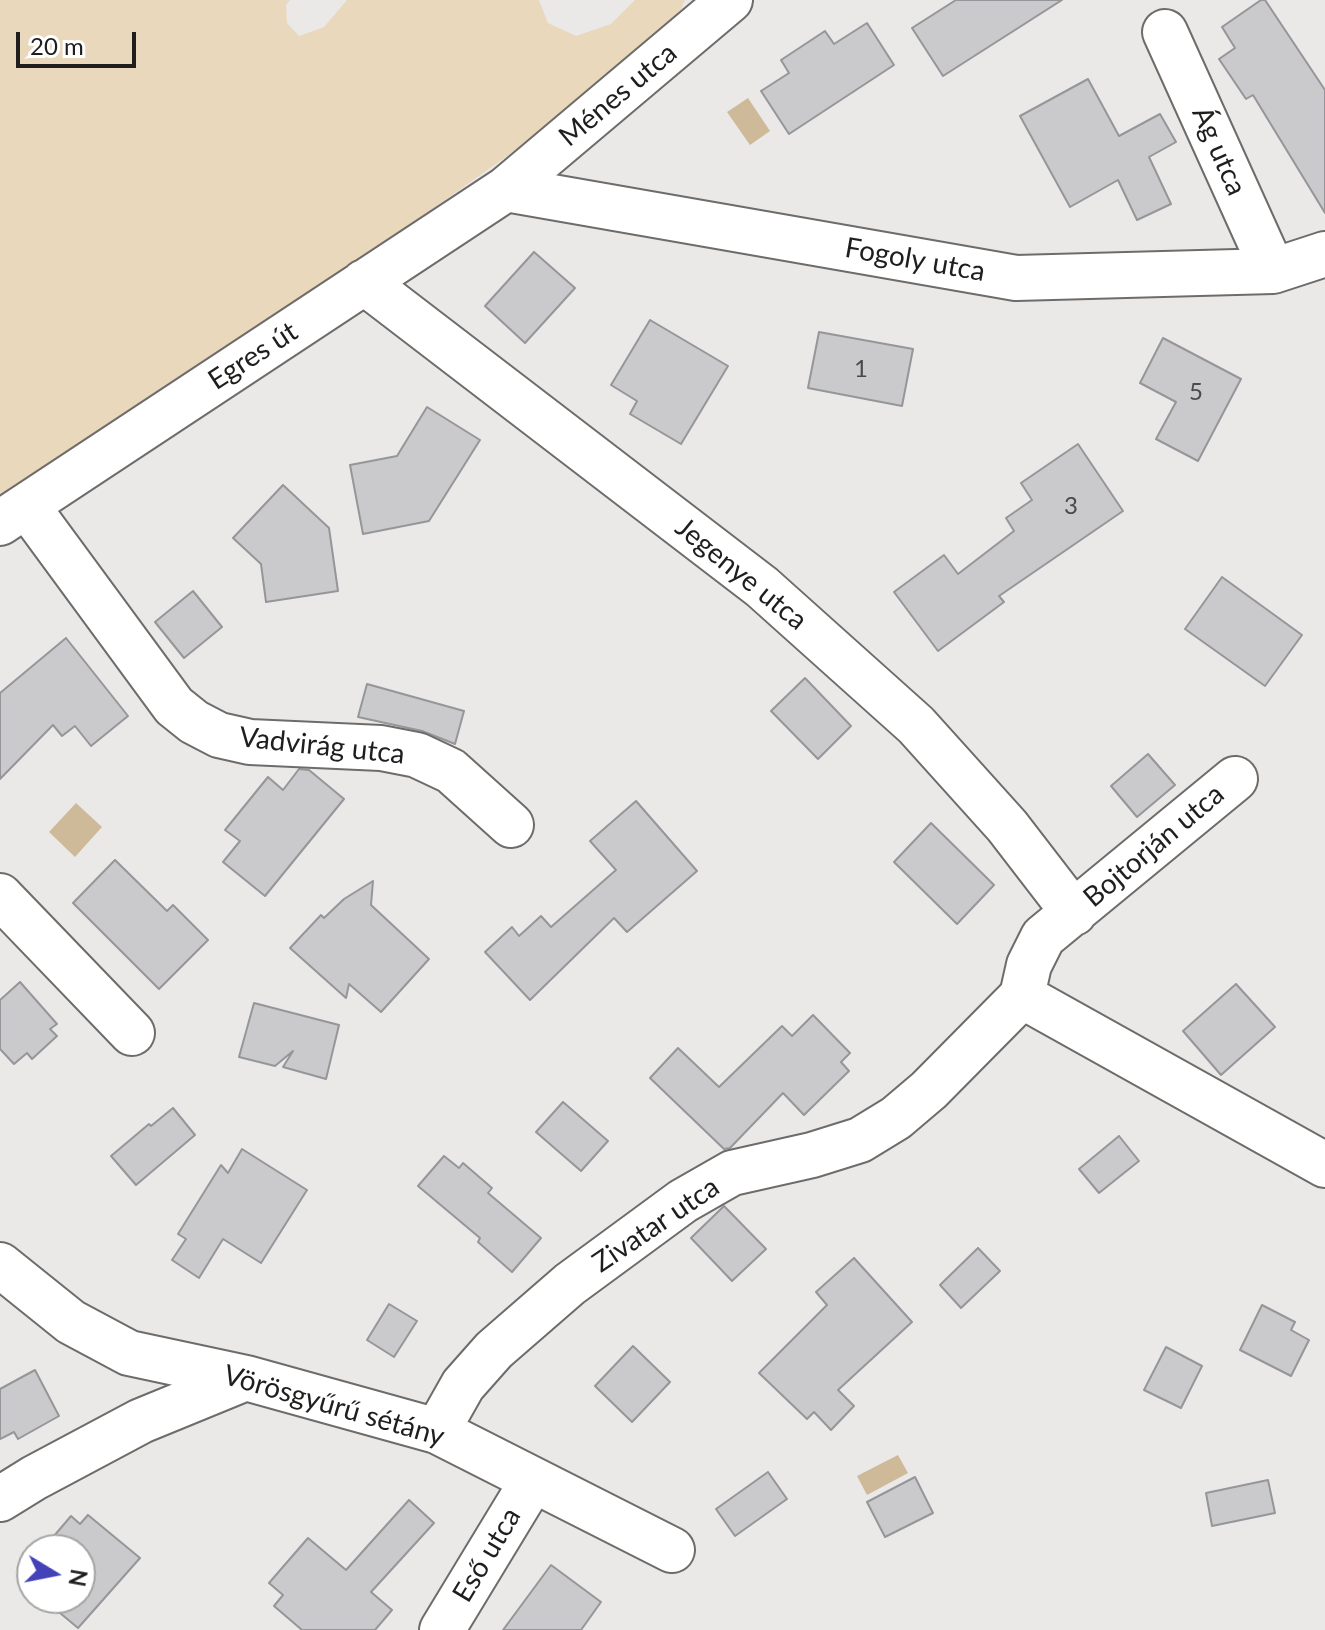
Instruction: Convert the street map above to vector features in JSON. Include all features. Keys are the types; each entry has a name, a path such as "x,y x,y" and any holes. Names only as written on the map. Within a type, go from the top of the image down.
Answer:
{"street":[{"name":"Ménes utca","path":"506,189 730,0"},
{"name":"Ág utca","path":"1165,32 1273,271"},
{"name":"Fogoly utca","path":"506,189 1016,278 1273,271 1325,254"},
{"name":"Egres út","path":"13,514 506,189"},
{"name":"Jegenye utca","path":"364,282 762,587 916,725 1007,826 1074,913"},
{"name":"Vadvirág utca","path":"13,514 174,706 194,722 219,735 250,742 381,748 417,755 451,771 511,825"},
{"name":"Bojtorján utca","path":"1074,913 1235,779"},
{"path":"0,896 132,1033"},
{"name":"Zivatar utca","path":"437,1431 463,1385 494,1350 570,1284 683,1201 732,1173 812,1155 860,1140 896,1118 929,1090 1022,996 1029,965 1043,937 1074,913"},
{"path":"1022,996 1325,1165"},
{"name":"Vörösgyűrű sétány","path":"0,1265 71,1322 129,1353 246,1378 437,1431 672,1550"},
{"path":"0,1499 141,1421 246,1378"},
{"name":"Eső utca","path":"442,1630 533,1480"}],"shaded area":[{"path":"0,0 290,0 286,5 287,23 299,36 324,27 347,0 539,0 548,23 576,36 611,24 635,0 685,0 680,11 610,76 524,144 314,293 0,500"},
{"path":"748,98 770,131 750,145 727,112"},
{"path":"76,803 102,827 75,857 49,832"},
{"path":"898,1455 908,1473 867,1495 857,1476"}],"building":[{"path":"956,0 1062,0 943,76 912,28"},
{"path":"1265,0 1325,90 1325,213 1253,95 1246,99 1219,59 1235,48 1222,27"},
{"path":"867,23 894,65 789,134 761,91 789,73 781,60 825,31 834,44"},
{"path":"1088,79 1119,136 1160,114 1176,142 1149,157 1171,204 1137,220 1118,180 1070,207 1020,116"},
{"path":"534,252 575,288 525,343 485,306"},
{"path":"650,320 728,366 681,444 630,414 637,401 611,385"},
{"path":"819,332 913,349 902,406 808,388"},
{"path":"1163,338 1241,379 1198,461 1156,439 1176,402 1140,383"},
{"path":"427,407 480,440 429,521 363,534 350,465 397,456"},
{"path":"1078,444 1123,511 999,596 1004,602 938,651 894,592 944,555 958,574 1014,531 1006,518 1032,500 1021,483"},
{"path":"283,485 329,528 338,591 266,602 261,564 233,538"},
{"path":"1222,577 1302,635 1265,686 1185,629"},
{"path":"193,591 222,627 184,658 155,622"},
{"path":"66,638 128,716 91,746 75,726 62,736 53,725 0,779 0,693"},
{"path":"805,678 851,726 818,759 771,711"},
{"path":"367,684 464,711 455,744 422,731 358,717"},
{"path":"1148,754 1175,785 1137,817 1111,786"},
{"path":"299,769 309,770 344,799 265,896 223,862 240,841 225,830 268,777 283,790"},
{"path":"636,801 697,871 627,932 614,918 530,1000 485,952 512,927 519,936 541,916 551,927 616,870 590,841"},
{"path":"931,823 994,885 957,924 894,862"},
{"path":"115,860 167,911 173,905 208,940 159,989 73,903"},
{"path":"373,881 371,905 429,959 381,1012 349,984 346,998 290,948 321,915 324,918 344,899"},
{"path":"20,982 57,1024 50,1029 57,1036 32,1059 27,1053 14,1064 0,1049 0,1000"},
{"path":"1236,984 1275,1027 1221,1075 1183,1031"},
{"path":"254,1003 339,1025 326,1079 283,1067 293,1051 275,1066 239,1057"},
{"path":"813,1015 850,1053 841,1062 849,1071 804,1115 783,1093 730,1148 724,1149 650,1078 678,1048 719,1087 782,1026 792,1036"},
{"path":"563,1102 608,1141 581,1171 536,1132"},
{"path":"173,1108 195,1135 136,1185 111,1156"},
{"path":"1119,1136 1139,1161 1099,1193 1079,1169"},
{"path":"242,1149 307,1190 261,1263 223,1239 199,1278 172,1260 186,1239 178,1234 221,1165 228,1173"},
{"path":"444,1156 459,1168 463,1163 492,1188 488,1193 541,1238 512,1272 478,1242 480,1238 418,1186"},
{"path":"724,1206 766,1249 732,1281 691,1238"},
{"path":"978,1248 1000,1271 961,1308 940,1285"},
{"path":"854,1258 912,1322 838,1390 854,1406 831,1430 814,1412 807,1419 759,1373 827,1305 816,1292"},
{"path":"389,1304 417,1321 394,1357 367,1340"},
{"path":"1262,1305 1295,1322 1291,1330 1309,1340 1291,1376 1240,1350"},
{"path":"633,1346 670,1382 632,1422 595,1386"},
{"path":"1166,1347 1202,1366 1181,1408 1144,1390"},
{"path":"35,1370 59,1416 18,1439 14,1432 0,1439 0,1389"},
{"path":"768,1472 787,1499 735,1536 716,1509"},
{"path":"915,1477 933,1513 885,1537 867,1502"},
{"path":"1268,1480 1275,1513 1212,1526 1206,1493"},
{"path":"409,1500 434,1523 371,1592 392,1610 375,1630 302,1630 274,1606 283,1595 269,1583 308,1538 346,1570"},
{"path":"88,1515 140,1558 96,1608 96,1534 56,1534 71,1516 80,1524"},
{"path":"551,1565 601,1602 581,1630 503,1630"},
{"path":"61,1614 90,1614 78,1628"}]}
